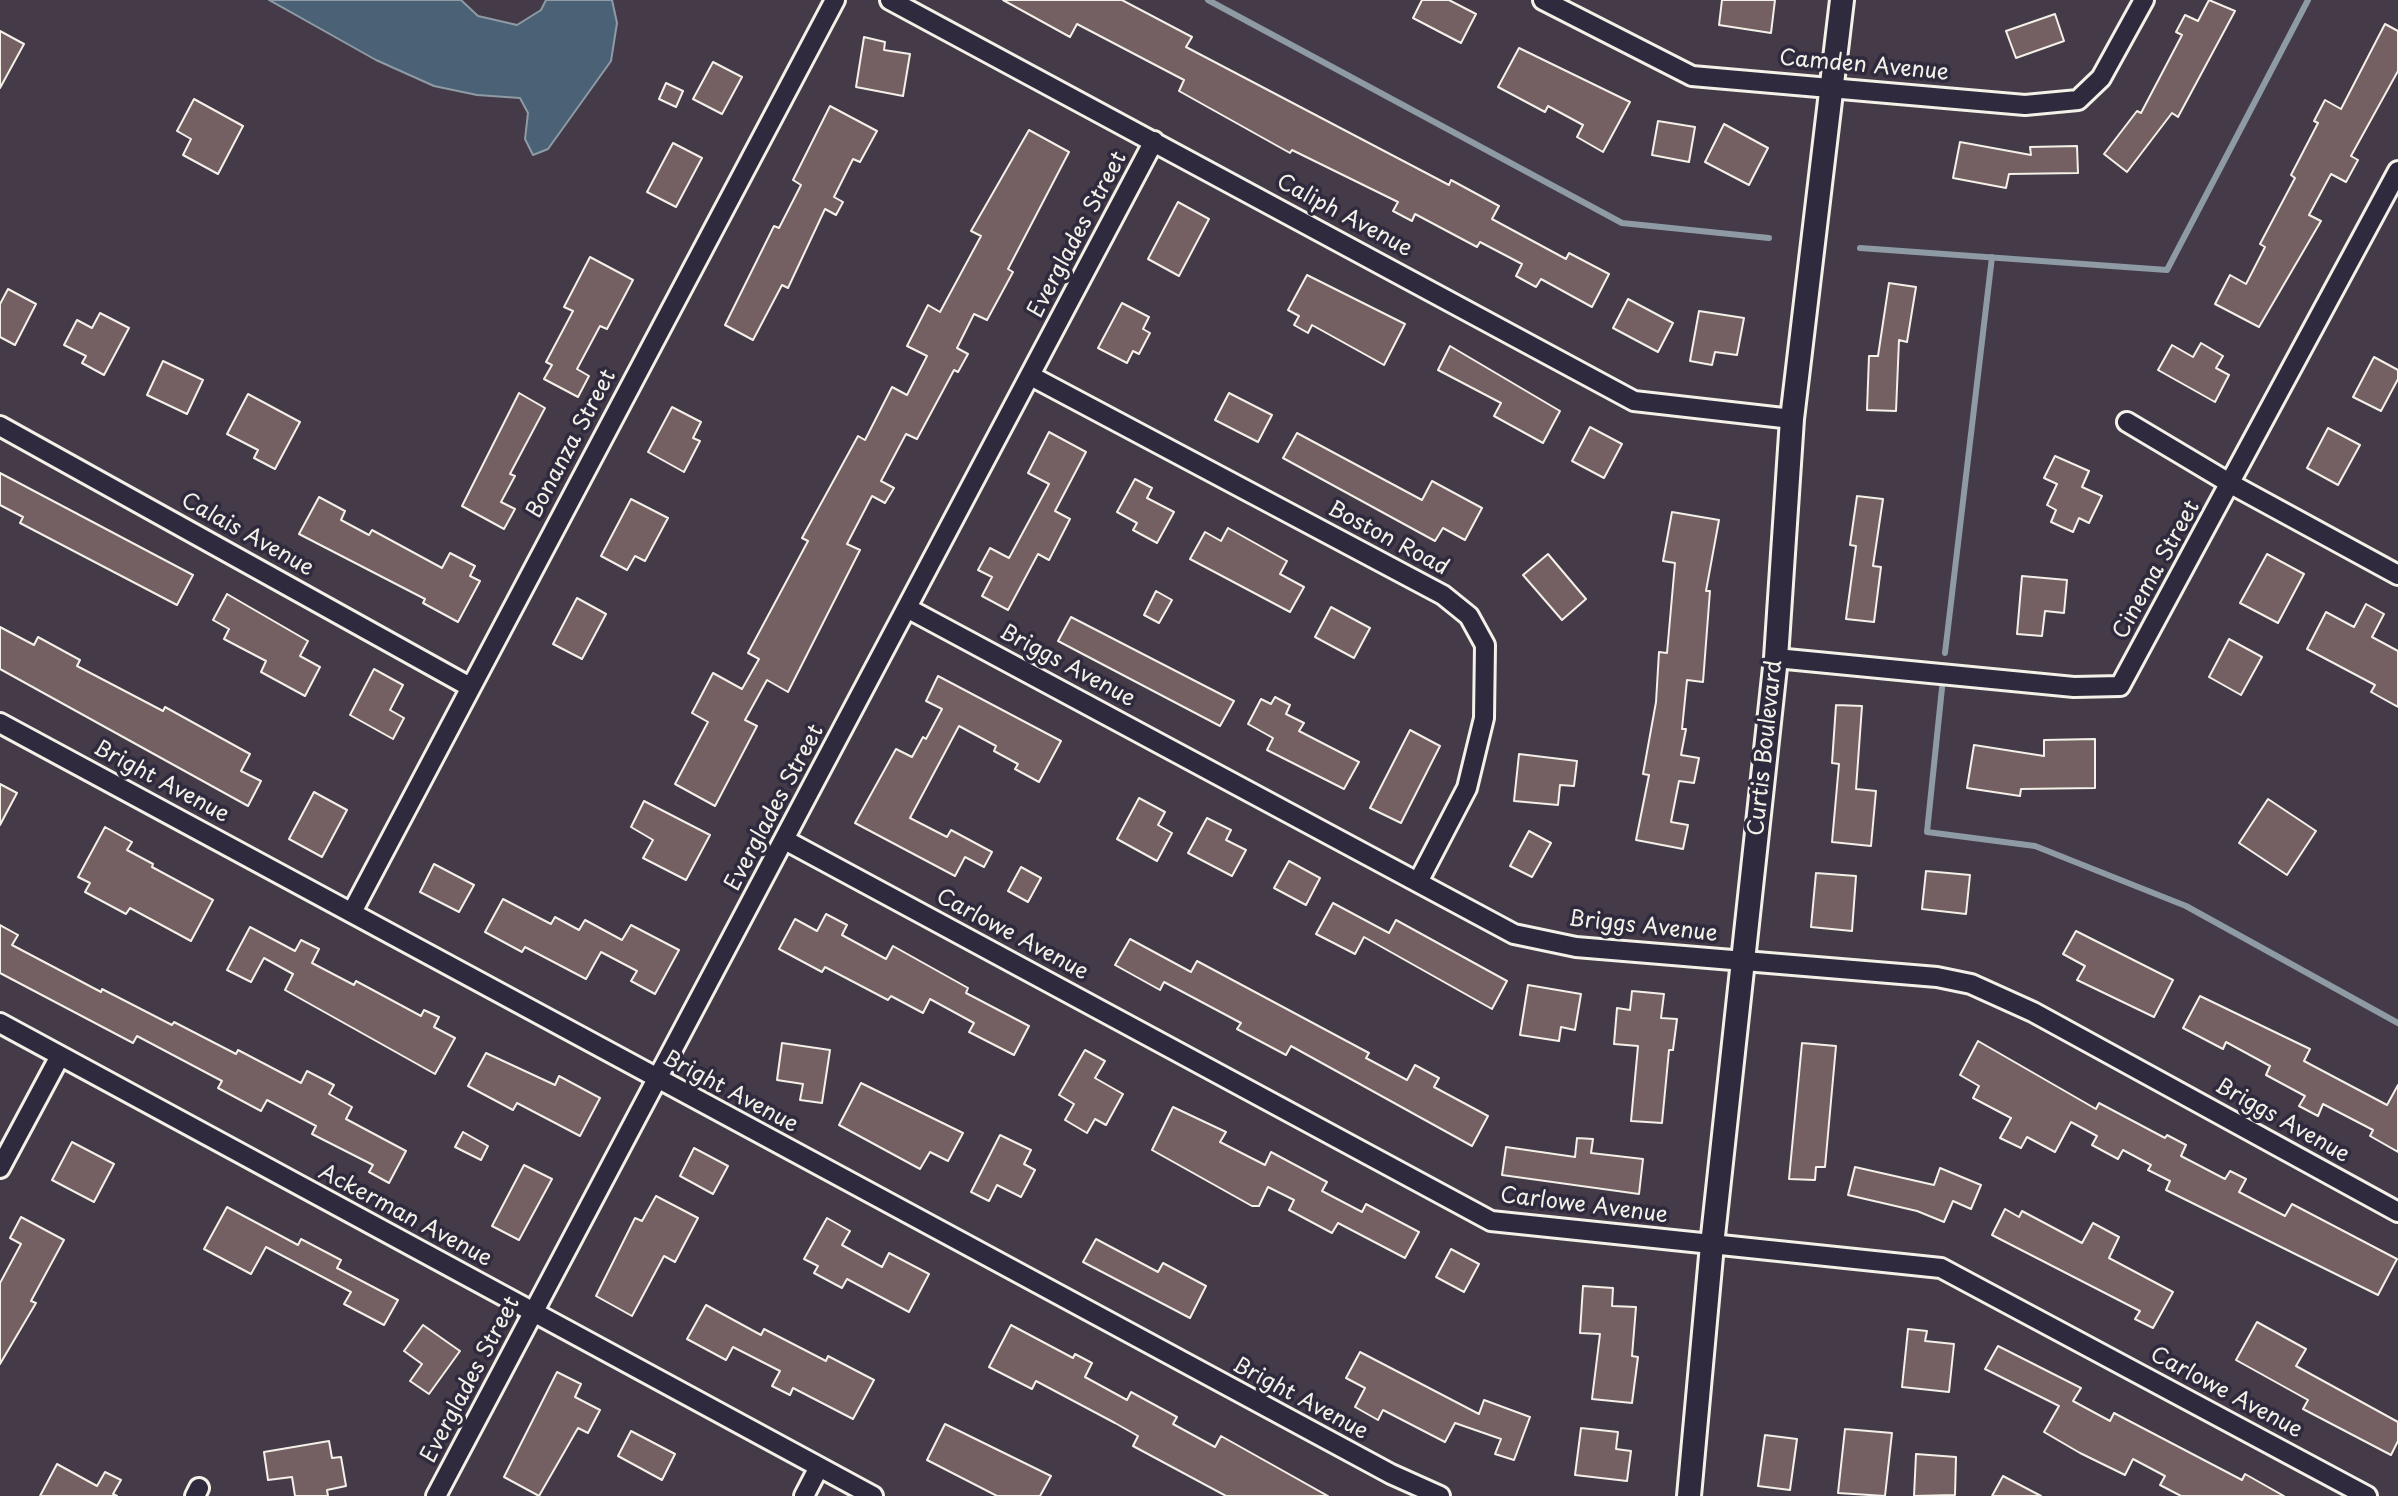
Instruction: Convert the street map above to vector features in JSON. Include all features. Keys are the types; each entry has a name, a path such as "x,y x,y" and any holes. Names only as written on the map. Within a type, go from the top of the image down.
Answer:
{"street":[{"name":"Bonanza Street","path":"352,912 835,0"},
{"name":"Caliph Avenue","path":"890,0 1634,401 1792,419"},
{"name":"Camden Avenue","path":"1543,0 1692,76 2025,105 2078,100 2101,78 2144,0"},
{"name":"Curtis Boulevard","path":"1689,1496 1712,1245 1776,658 1792,419 1834,88 1842,0"},
{"name":"Everglades Street","path":"436,1496 1154,141"},
{"name":"Cinema Street","path":"1776,658 2074,687 2120,686 2398,171"},
{"name":"Boston Road","path":"1031,376 1443,595 1469,616 1485,645 1484,718 1467,788 1418,882"},
{"path":"2127,422 2231,484 2398,575"},
{"name":"Calais Avenue","path":"0,426 470,687"},
{"name":"Briggs Avenue","path":"907,608 1514,934 1576,947 1937,977 1999,995 2398,1212"},
{"name":"Bright Avenue","path":"0,723 657,1080 1391,1474 1440,1496"},
{"name":"Carlowe Avenue","path":"785,840 1491,1221 1941,1268 2367,1496"},
{"name":"Ackerman Avenue","path":"0,1023 873,1496"},
{"path":"0,1168 60,1056"},
{"path":"804,1496 819,1467"}],"water":[{"path":"269,0 461,0 478,16 517,25 541,10 546,0 612,0 617,23 611,61 548,149 533,155 525,139 528,113 520,98 477,95 434,86 376,60"}],"building":[{"path":"1003,0 1122,0 1192,37 1186,47 1449,185 1451,180 1499,206 1492,219 1566,259 1569,253 1609,274 1592,307 1541,279 1536,287 1516,276 1522,264 1480,242 1477,247 1415,214 1412,221 1393,211 1398,202 1292,150 1290,153 1179,91 1184,80 1077,24 1070,37"},
{"path":"1422,0 1449,0 1476,14 1461,43 1413,18"},
{"path":"1722,0 1775,0 1771,33 1719,25"},
{"path":"2209,0 2235,11 2178,117 2172,113 2127,172 2104,154 2137,111 2141,113 2182,35 2176,32 2185,15 2198,21"},
{"path":"2055,14 2064,41 2016,58 2006,31"},
{"path":"2385,24 2398,31 2398,71 2351,156 2358,160 2346,182 2331,174 2309,215 2321,221 2259,327 2215,304 2230,275 2246,284 2265,247 2260,244 2295,178 2291,175 2318,123 2314,121 2325,100 2341,109"},
{"path":"0,31 24,44 0,88"},
{"path":"864,37 885,42 884,50 910,54 903,96 856,87"},
{"path":"1519,48 1630,102 1603,152 1577,137 1583,125 1548,106 1545,112 1498,87"},
{"path":"713,62 742,77 722,114 693,99"},
{"path":"666,83 683,91 676,107 659,99"},
{"path":"194,99 243,126 218,174 183,155 191,139 177,131"},
{"path":"830,106 877,131 860,162 853,159 834,197 843,202 836,215 825,209 788,288 782,285 753,340 725,325 774,226 779,228 801,185 793,180"},
{"path":"1658,121 1695,127 1689,162 1652,155"},
{"path":"1724,124 1768,148 1749,185 1705,162"},
{"path":"1029,130 1069,152 1008,269 1013,272 987,320 974,314 957,348 968,354 958,372 954,370 917,439 906,434 881,481 894,488 885,503 872,496 847,544 860,550 788,692 767,680 745,720 757,726 715,806 675,784 708,722 692,713 713,673 742,689 759,659 748,653 808,541 802,538 858,436 865,440 892,387 907,395 927,356 907,346 928,305 940,312 981,236 971,231"},
{"path":"1960,142 2031,155 2030,147 2077,146 2078,173 2009,174 2006,188 1953,178"},
{"path":"673,143 702,158 676,207 647,192"},
{"path":"1178,202 1209,219 1179,276 1148,259"},
{"path":"590,257 633,280 607,329 600,326 577,369 589,376 578,397 544,379 552,365 546,362 573,311 564,307"},
{"path":"1307,275 1405,324 1384,365 1312,325 1308,333 1294,325 1299,316 1288,310"},
{"path":"1889,283 1916,287 1907,342 1899,340 1896,411 1867,410 1869,356 1878,356"},
{"path":"8,289 36,304 15,345 0,337 0,304"},
{"path":"1628,299 1673,323 1658,352 1613,328"},
{"path":"1122,303 1149,317 1143,329 1150,333 1139,354 1133,351 1127,363 1098,348"},
{"path":"1699,311 1744,318 1737,355 1715,352 1712,365 1690,361"},
{"path":"100,313 129,328 104,375 82,363 86,356 64,345 77,320 92,328"},
{"path":"2201,343 2223,356 2216,368 2229,375 2215,402 2158,370 2172,345 2193,357"},
{"path":"1450,346 1560,411 1543,443 1494,416 1501,403 1438,370"},
{"path":"2374,357 2398,370 2398,379 2381,411 2353,397"},
{"path":"163,361 203,380 187,414 147,395"},
{"path":"519,393 545,408 510,474 515,476 501,502 515,509 504,529 462,506"},
{"path":"1229,393 1272,415 1258,442 1215,420"},
{"path":"248,394 300,422 275,469 254,458 258,450 227,434"},
{"path":"672,407 701,422 693,438 700,441 684,472 648,452"},
{"path":"1590,427 1622,444 1604,478 1572,461"},
{"path":"2328,428 2360,445 2338,485 2307,468"},
{"path":"1049,432 1086,452 1055,511 1070,519 1049,560 1038,554 1008,610 982,596 992,577 978,570 990,548 1009,558 1049,484 1028,473"},
{"path":"1297,433 1422,500 1432,481 1482,508 1465,540 1443,528 1435,541 1283,458"},
{"path":"2055,456 2089,471 2082,487 2102,496 2089,523 2079,518 2073,532 2051,522 2056,510 2047,505 2057,484 2044,478"},
{"path":"0,473 193,575 177,605 20,523 23,517 0,505"},
{"path":"1135,479 1152,488 1147,498 1174,512 1157,543 1133,530 1137,523 1117,512"},
{"path":"1857,496 1883,499 1873,566 1881,567 1874,622 1846,619 1856,546 1850,545"},
{"path":"319,497 345,511 341,520 369,535 372,530 442,568 450,553 475,566 470,576 480,581 458,622 423,603 425,599 299,534"},
{"path":"631,499 668,518 645,561 635,556 627,570 601,556"},
{"path":"1672,512 1719,520 1706,591 1710,591 1703,682 1687,680 1682,729 1686,729 1681,755 1699,758 1694,783 1679,781 1671,822 1688,825 1683,849 1636,840 1649,775 1643,774 1656,702 1659,652 1667,653 1675,563 1663,561"},
{"path":"1228,528 1287,561 1280,574 1304,587 1290,612 1190,559 1205,532 1221,541"},
{"path":"1548,554 1586,599 1562,620 1523,575"},
{"path":"2267,554 2304,574 2278,623 2240,603"},
{"path":"2022,576 2067,580 2064,613 2045,611 2042,636 2017,634"},
{"path":"1156,591 1172,600 1159,623 1144,615"},
{"path":"227,594 308,641 300,656 320,667 305,696 261,672 266,661 224,639 229,629 213,620"},
{"path":"577,598 606,614 582,659 553,644"},
{"path":"2366,604 2384,614 2372,637 2398,651 2398,707 2371,692 2375,685 2307,649 2326,612 2354,627"},
{"path":"1331,607 1370,628 1354,658 1315,637"},
{"path":"1071,617 1234,701 1220,726 1058,641"},
{"path":"0,627 34,645 38,637 80,660 77,666 163,711 165,707 250,754 241,771 261,781 248,806 0,669"},
{"path":"2229,639 2262,657 2241,695 2209,677"},
{"path":"374,669 403,685 390,710 404,718 393,739 350,715"},
{"path":"938,676 1061,741 1039,782 1015,769 1018,764 994,751 996,746 959,726 910,818 947,837 951,830 992,852 984,867 965,857 955,876 855,823 896,749 912,757 923,737 926,739 942,709 926,701"},
{"path":"1275,697 1290,705 1286,714 1304,723 1299,731 1359,762 1344,789 1267,750 1273,738 1248,724 1261,699 1271,704"},
{"path":"1836,705 1862,706 1856,789 1876,791 1871,846 1832,842 1839,764 1832,763"},
{"path":"1410,730 1440,746 1401,823 1370,808"},
{"path":"2095,739 2095,788 2021,789 2020,796 1967,788 1974,745 2044,756 2044,740"},
{"path":"1519,754 1577,761 1574,786 1560,785 1558,805 1514,801"},
{"path":"0,784 17,793 0,825"},
{"path":"314,792 347,810 322,857 289,839"},
{"path":"1139,798 1165,812 1158,825 1172,833 1157,861 1117,839"},
{"path":"2268,799 2316,831 2287,875 2239,843"},
{"path":"644,801 710,835 686,880 643,858 653,840 631,827"},
{"path":"1207,818 1231,830 1226,840 1246,850 1232,876 1188,853"},
{"path":"105,827 132,842 127,850 153,864 152,867 213,900 191,941 130,908 126,914 85,892 90,883 78,877"},
{"path":"1529,831 1551,843 1532,877 1510,866"},
{"path":"1289,861 1320,878 1306,905 1274,888"},
{"path":"434,864 474,885 459,912 420,892"},
{"path":"1021,867 1041,878 1028,902 1008,891"},
{"path":"1926,871 1970,875 1966,914 1922,909"},
{"path":"1816,873 1856,876 1852,931 1811,927"},
{"path":"503,899 551,924 555,917 579,930 585,920 622,940 631,925 679,950 655,994 631,981 637,971 601,952 586,979 525,947 522,952 485,932"},
{"path":"1333,903 1389,933 1396,920 1507,981 1492,1009 1364,937 1355,954 1316,934"},
{"path":"826,914 847,925 842,935 886,959 893,946 968,988 966,993 1029,1026 1014,1055 969,1032 974,1023 930,999 923,1013 891,996 888,1000 825,967 822,972 779,949 795,919 817,931"},
{"path":"0,925 18,935 12,945 101,992 102,989 172,1025 174,1022 236,1054 238,1050 301,1083 307,1071 334,1085 329,1094 352,1107 346,1119 406,1151 389,1183 369,1172 373,1165 312,1134 316,1126 267,1100 261,1111 218,1088 222,1081 137,1036 133,1043 0,973"},
{"path":"250,927 295,951 301,940 319,949 312,963 354,985 356,981 421,1016 424,1010 439,1017 434,1027 455,1038 435,1074 285,990 293,974 264,958 251,982 227,970"},
{"path":"2076,931 2173,980 2154,1017 2077,980 2085,966 2063,954"},
{"path":"1130,939 1191,972 1197,961 1369,1053 1366,1058 1407,1080 1415,1065 1439,1078 1434,1087 1488,1116 1472,1146 1291,1046 1286,1055 1237,1029 1241,1023 1164,982 1160,990 1115,965"},
{"path":"1528,985 1581,994 1575,1030 1561,1027 1559,1041 1520,1035"},
{"path":"1632,991 1664,994 1661,1018 1677,1019 1673,1050 1669,1050 1662,1123 1631,1121 1638,1046 1614,1044 1617,1008 1630,1010"},
{"path":"2200,996 2310,1049 2304,1061 2387,1105 2398,1085 2398,1152 2370,1136 2373,1130 2323,1104 2318,1116 2299,1106 2305,1096 2266,1075 2270,1066 2226,1042 2223,1049 2183,1028"},
{"path":"1978,1041 2096,1109 2099,1103 2165,1138 2167,1135 2186,1145 2181,1156 2225,1179 2230,1171 2246,1179 2239,1192 2285,1216 2292,1204 2397,1259 2378,1295 2166,1190 2170,1181 2148,1170 2151,1165 2123,1150 2118,1159 2092,1145 2097,1136 2071,1122 2055,1152 2027,1137 2021,1148 2000,1138 2011,1118 1973,1098 1979,1086 1960,1075"},
{"path":"782,1043 830,1050 822,1103 800,1100 803,1084 777,1080"},
{"path":"1802,1043 1836,1046 1825,1167 1816,1167 1815,1180 1789,1179"},
{"path":"1085,1050 1105,1061 1095,1078 1123,1094 1106,1125 1095,1119 1087,1133 1065,1120 1074,1104 1059,1095"},
{"path":"486,1053 555,1085 559,1076 600,1098 580,1136 517,1103 513,1110 468,1086"},
{"path":"861,1083 963,1133 948,1161 930,1152 920,1169 839,1125"},
{"path":"1173,1107 1226,1132 1220,1142 1265,1165 1271,1152 1327,1182 1322,1191 1362,1212 1366,1204 1419,1232 1405,1258 1338,1223 1332,1233 1289,1210 1294,1200 1268,1187 1259,1206 1252,1206 1152,1150"},
{"path":"463,1132 488,1146 481,1160 455,1147"},
{"path":"1000,1135 1031,1150 1024,1164 1035,1170 1021,1197 997,1185 989,1201 971,1192"},
{"path":"1577,1138 1593,1139 1591,1153 1643,1159 1639,1194 1502,1175 1506,1147 1575,1157"},
{"path":"72,1142 114,1164 94,1202 52,1180"},
{"path":"694,1148 728,1166 713,1194 680,1176"},
{"path":"524,1165 552,1179 519,1240 492,1226"},
{"path":"1855,1167 1934,1185 1940,1168 1981,1185 1971,1209 1953,1201 1944,1222 1917,1211 1848,1195"},
{"path":"656,1196 698,1218 675,1262 664,1256 632,1316 596,1296 635,1218 642,1221"},
{"path":"227,1207 298,1245 301,1239 341,1260 337,1268 398,1300 384,1325 344,1304 351,1292 266,1247 251,1274 204,1249"},
{"path":"2005,1209 2019,1217 2022,1211 2082,1243 2093,1223 2119,1237 2109,1258 2173,1292 2153,1328 2135,1319 2140,1311 1992,1235"},
{"path":"21,1217 64,1240 31,1301 36,1303 0,1364 0,1283 21,1244 10,1238"},
{"path":"827,1218 850,1231 842,1245 882,1267 889,1253 929,1274 909,1312 847,1279 842,1288 814,1273 818,1266 804,1259"},
{"path":"1096,1239 1158,1272 1163,1263 1206,1286 1190,1318 1083,1262"},
{"path":"1451,1249 1479,1264 1464,1292 1436,1277"},
{"path":"1583,1286 1613,1288 1612,1306 1636,1307 1632,1356 1638,1357 1632,1403 1592,1399 1600,1334 1580,1333"},
{"path":"706,1305 761,1335 764,1329 826,1361 828,1356 874,1380 853,1419 793,1388 790,1395 772,1386 780,1371 733,1347 726,1360 687,1339"},
{"path":"2257,1322 2306,1349 2296,1366 2398,1422 2398,1441 2391,1455 2303,1409 2308,1400 2236,1360"},
{"path":"423,1325 460,1351 429,1394 410,1381 422,1364 404,1351"},
{"path":"1011,1325 1073,1358 1075,1354 1092,1363 1085,1377 1127,1400 1131,1392 1177,1417 1173,1424 1215,1447 1221,1436 1328,1496 1226,1496 1133,1446 1138,1436 1115,1423 1036,1381 1032,1389 989,1367"},
{"path":"1908,1329 1927,1331 1925,1341 1954,1344 1949,1392 1902,1387"},
{"path":"1998,1346 2081,1388 2073,1401 2110,1421 2114,1413 2242,1480 2245,1474 2284,1496 2181,1496 2160,1485 2165,1476 2133,1459 2125,1475 2080,1453 2044,1432 2059,1406 1985,1369"},
{"path":"1360,1352 1479,1414 1484,1400 1530,1417 1514,1460 1495,1454 1501,1439 1455,1423 1445,1442 1383,1410 1378,1420 1355,1407 1365,1388 1346,1378"},
{"path":"557,1372 581,1384 575,1397 600,1410 588,1433 578,1428 539,1496 504,1477"},
{"path":"945,1424 1051,1476 1040,1496 997,1496 927,1460"},
{"path":"1581,1428 1618,1432 1616,1449 1631,1451 1627,1481 1575,1475"},
{"path":"1845,1429 1892,1433 1885,1496 1838,1493"},
{"path":"631,1431 675,1454 662,1480 618,1456"},
{"path":"1765,1435 1797,1439 1790,1490 1758,1486"},
{"path":"329,1441 332,1458 341,1457 346,1486 327,1490 328,1496 295,1496 292,1477 268,1480 264,1452"},
{"path":"1916,1454 1956,1457 1955,1495 1914,1496"},
{"path":"57,1464 97,1486 105,1472 121,1480 113,1494 117,1496 40,1496"},
{"path":"2003,1476 2041,1496 1992,1496"}],"waterway":[{"path":"1208,0 1622,223 1769,238"},
{"path":"1860,248 2167,270 2308,0"},
{"path":"1945,653 1992,257"},
{"path":"1942,688 1927,832 2035,846 2186,906 2398,1023"}]}
